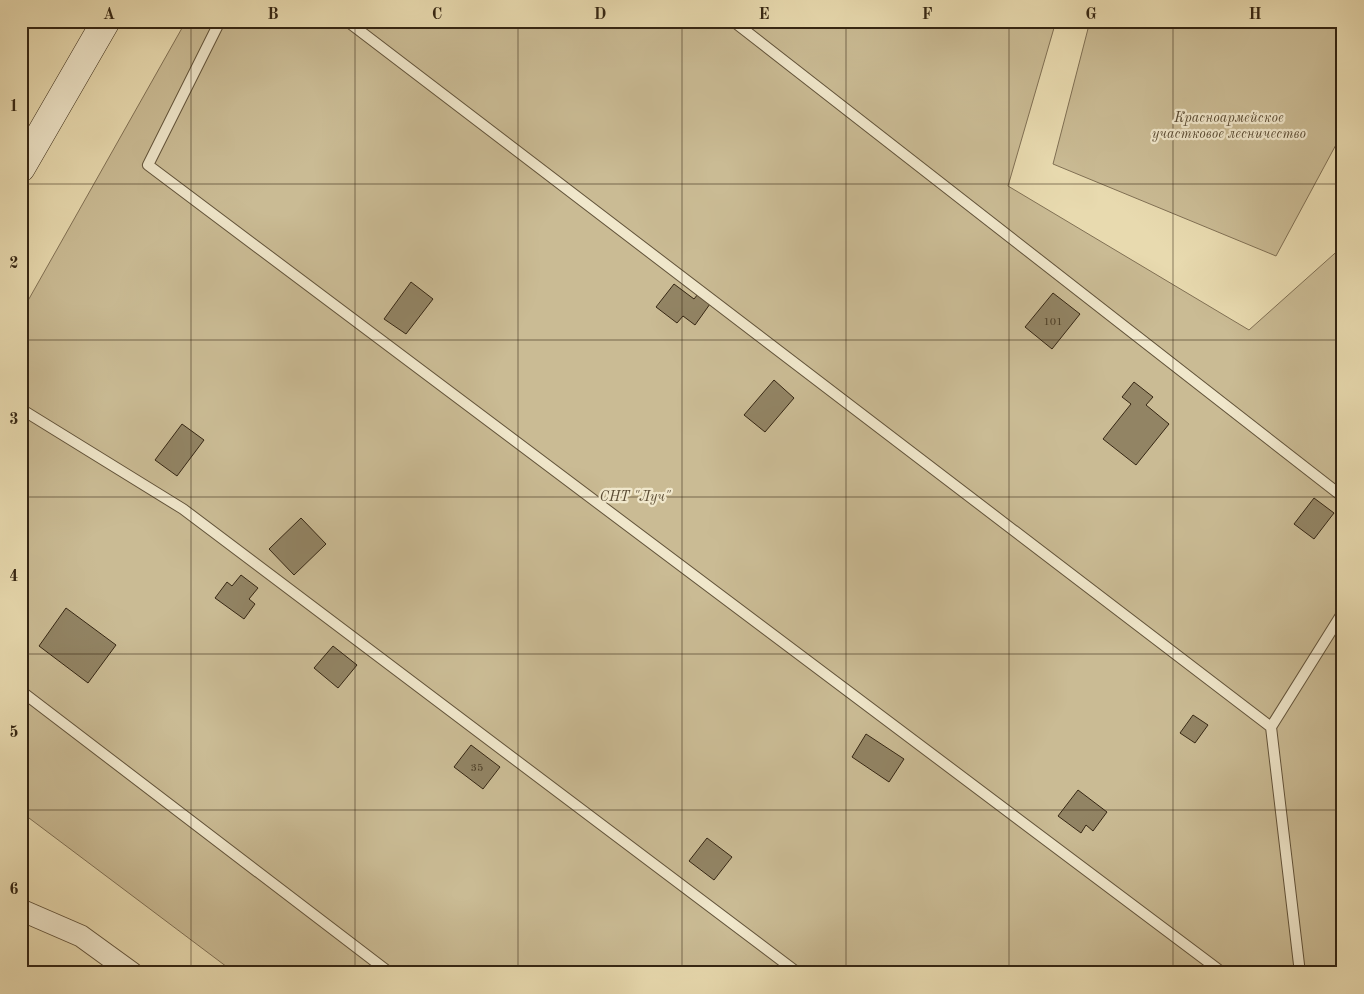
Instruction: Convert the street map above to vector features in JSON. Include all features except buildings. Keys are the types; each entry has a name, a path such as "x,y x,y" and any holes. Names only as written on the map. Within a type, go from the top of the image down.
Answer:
{"street":[{"path":"21,168 106,21"},
{"path":"21,910 81,936 132,973"}],"lane":[{"path":"220,21 148,165 1223,973"},
{"path":"347,21 1271,727"},
{"path":"733,21 1343,498"},
{"path":"21,409 183,508 798,973"},
{"path":"1300,973 1271,727 1343,612"},
{"path":"21,691 390,973"}],"green space":[{"name":"СНТ \"Луч\"","path":"186,21 1056,21 1008,186 1249,330 1343,246 1343,973 235,973 21,812 21,313"},
{"name":"Красноармейское участковое лесничество","path":"1090,21 1343,21 1343,142 1338,141 1276,256 1053,164"}]}
